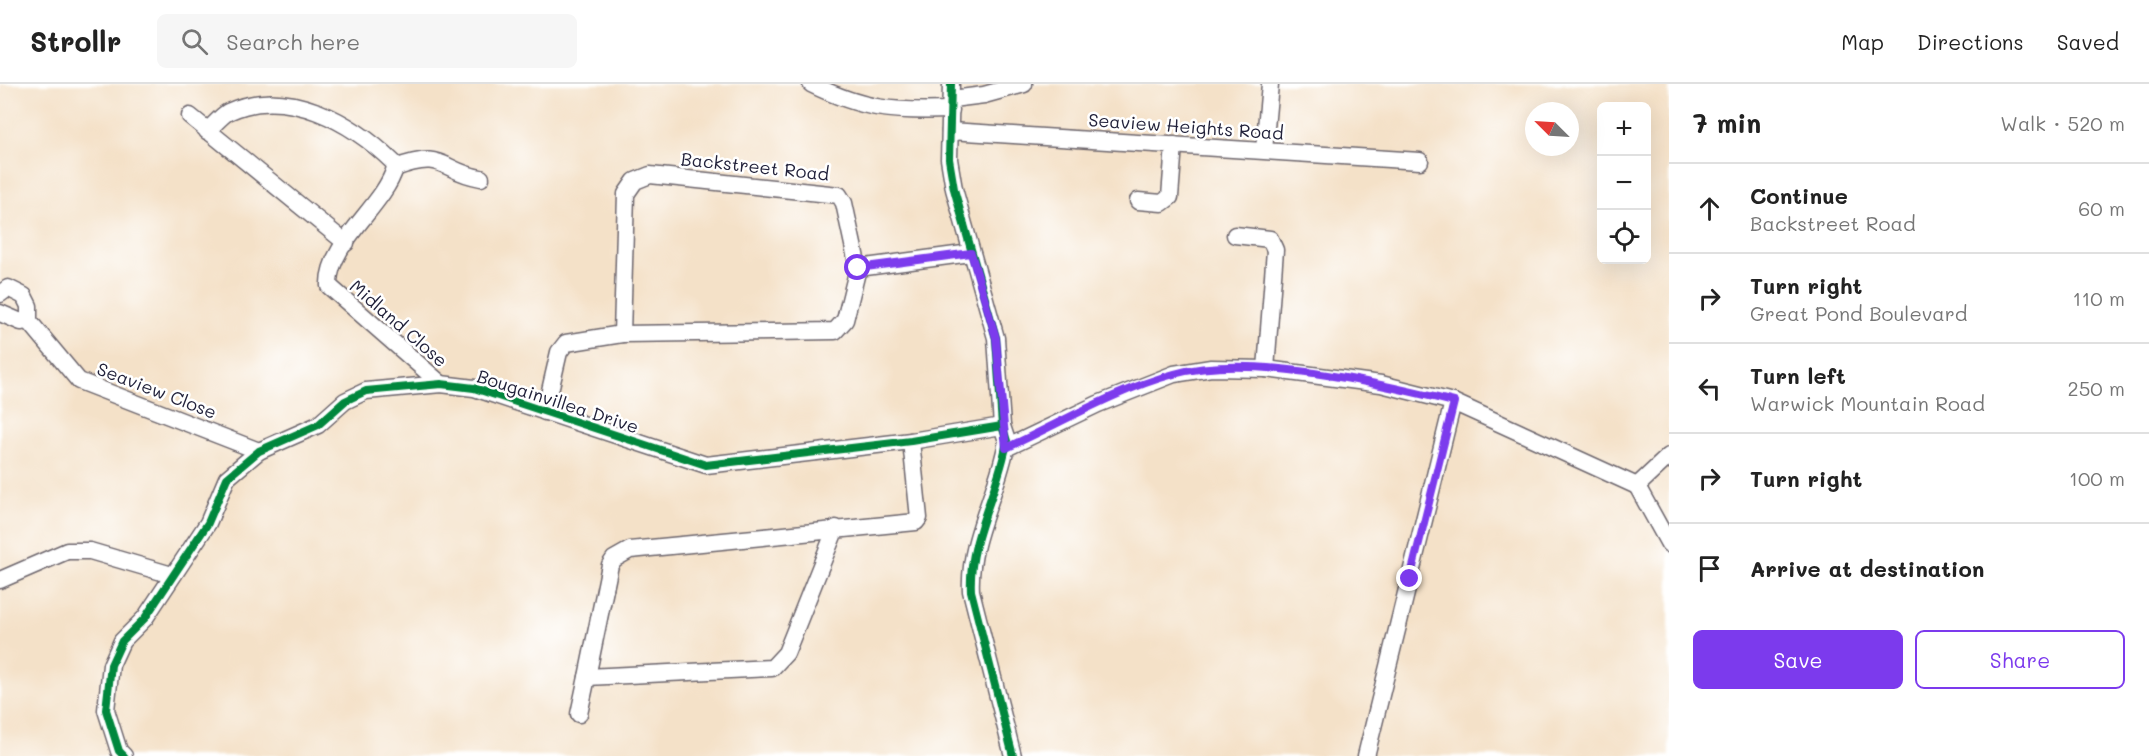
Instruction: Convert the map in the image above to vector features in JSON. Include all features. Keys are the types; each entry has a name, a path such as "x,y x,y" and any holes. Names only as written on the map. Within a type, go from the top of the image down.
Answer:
{"street":[{"path":"811,84 846,101 876,108 984,94 1024,84"},
{"path":"1264,150 1270,84"},
{"path":"951,98 949,159 954,189 996,338 1002,426 1007,441 976,549 971,580 975,609 1013,756"},
{"path":"207,131 227,112 255,103 283,101 312,107 366,136 394,163 395,168 420,159 439,161 470,176 481,178"},
{"path":"190,116 346,243"},
{"name":"Seaview Heights Road","path":"950,131 1420,160"},
{"path":"1138,201 1162,203 1170,196 1174,145"},
{"name":"Midland Close","path":"395,168 346,243 329,278 329,286 334,293 441,384"},
{"name":"Backstreet Road","path":"622,334 626,194 635,181 650,175 839,195 844,203 858,268"},
{"path":"1235,235 1270,239 1275,250 1266,369"},
{"path":"545,412 559,352 566,344 622,334 835,331 845,320 858,268 971,253"},
{"name":"Seaview Close","path":"0,294 8,288 24,296 29,306 29,321 79,381 259,451"},
{"path":"0,313 21,322 29,321"},
{"path":"1006,448 1098,404 1174,374 1211,368 1266,369 1381,384 1454,402 1637,486 1669,544"},
{"name":"Bougainvillea Drive","path":"124,756 119,751 106,710 111,665 122,641 145,618 208,523 227,478 259,451 318,425 345,401 366,392 441,384 474,388 706,465 911,441 1002,426"},
{"path":"1366,756 1454,402"},
{"path":"579,714 610,565 622,553 836,528 916,522 919,518 911,441"},
{"path":"1637,486 1669,456"},
{"path":"587,677 772,668 786,653 836,528"},
{"path":"0,580 67,551 90,551 172,575"}],"cycle path":[{"path":"951,84 949,159 954,189 996,338 1002,426 1007,441 998,478 974,553 971,591 1013,756"},
{"path":"124,756 119,751 106,710 111,665 122,641 145,618 208,523 227,478 259,451 318,425 345,401 366,391 441,384 474,388 706,465 911,441 1002,426"}],"route":[{"path":"858,268 971,253 996,338 1002,426 1007,441 1006,448 1098,404 1174,374 1211,368 1266,369 1381,384 1454,402 1410,579"}]}
